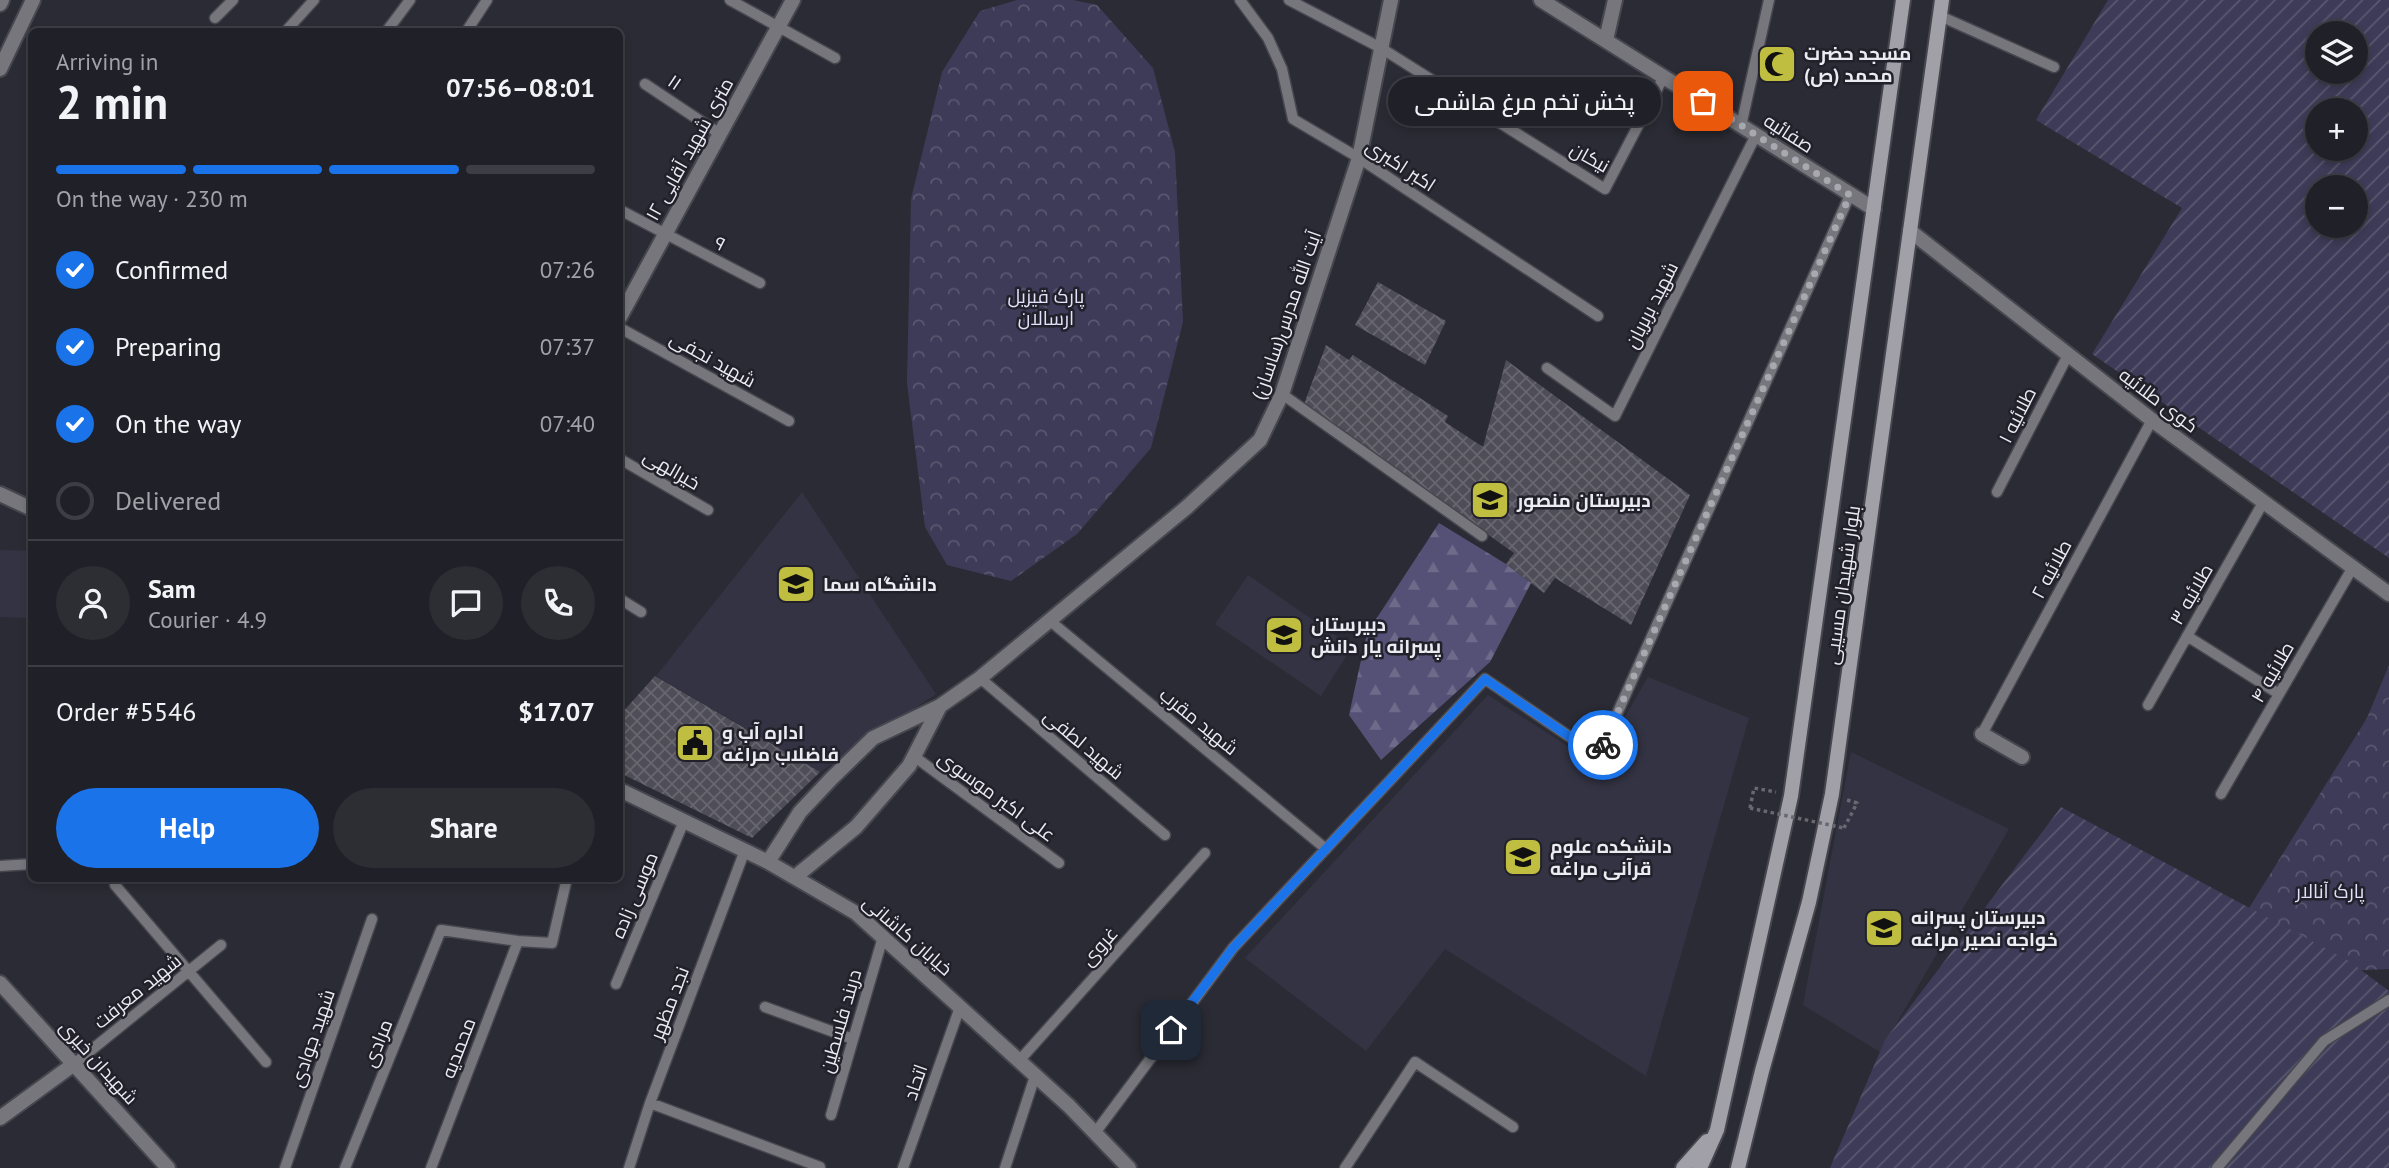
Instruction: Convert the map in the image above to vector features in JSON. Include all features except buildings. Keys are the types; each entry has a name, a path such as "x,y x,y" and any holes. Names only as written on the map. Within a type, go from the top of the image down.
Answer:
{"main road":[{"name":"بلوار شهیدان مسیبی","path":"1700,1168 1717,1130 1791,796 1903,0"},
{"name":"بلوار شهیدان مسیبی","path":"1738,1168 1808,902 1832,794 1942,0"},
{"path":"1683,1168 1717,1130"},
{"path":"1731,1168 1744,1139"}],"street":[{"path":"0,69 33,0"},
{"name":"۱۲ متری شهید آقایی","path":"623,311 793,0"},
{"name":"آیت الله مدرس(ساسان)","path":"768,862 800,813 873,738 940,706 980,678 1187,507 1260,440 1282,394 1359,158 1391,0"},
{"name":"صفائیه","path":"1541,0 1874,209"},
{"path":"1606,40 1615,0"},
{"name":"کوی طلائیه","path":"1910,231 2152,420 2389,594"},
{"path":"0,494 28,507"},
{"name":"آیت الله مدرس(ساسان)","path":"795,877 856,827 915,757 940,706"},
{"path":"1982,734 2022,757"},
{"name":"خیابان کاشانی","path":"623,791 745,850 856,913 1019,1061 1129,1168"},
{"name":"شهیدان خیری","path":"0,983 168,1168"},
{"path":"0,1118 74,1064"}],"lane":[{"path":"215,18 233,0"},
{"path":"289,28 314,0"},
{"path":"389,28 410,0"},
{"path":"469,28 487,0"},
{"path":"730,0 835,58"},
{"name":"اکبر اکبری","path":"1240,0 1268,38 1282,69 1293,119 1359,158 1598,316"},
{"path":"1289,0 1381,48"},
{"path":"1741,125 1769,0"},
{"path":"1940,16 2054,67"},
{"name":"نیکان","path":"1381,48 1605,189 1664,76"},
{"name":"۱۱","path":"645,84 720,134"},
{"name":"شهید بربریان","path":"1547,368 1615,416 1756,135"},
{"path":"1095,1133 1233,948 1485,679 1598,756 1850,195"},
{"name":"۹","path":"623,212 760,283"},
{"name":"شهید نجفی","path":"623,330 789,421"},
{"name":"طلائیه ۱","path":"1997,492 2068,355"},
{"path":"1282,394 1482,536"},
{"name":"طلائیه ۲","path":"1982,734 2152,420"},
{"name":"خیرالهی","path":"623,461 708,510"},
{"name":"طلائیه ۳","path":"2148,705 2264,501"},
{"name":"طلائیه ۴","path":"2221,794 2353,567"},
{"path":"623,601 641,612"},
{"name":"شهید مقرب","path":"1049,620 1326,849"},
{"path":"2187,636 2279,694"},
{"name":"شهید لطفی","path":"980,678 1165,835"},
{"name":"علی اکبر موسوی","path":"915,757 1059,863"},
{"name":"موسی زاده","path":"616,984 684,821"},
{"name":"نجد مظهر","path":"629,1168 650,1103 745,850"},
{"name":"غروی","path":"1019,1061 1205,853"},
{"path":"0,866 28,864"},
{"path":"518,941 552,943 566,882"},
{"path":"115,885 266,1062"},
{"name":"شهید جوادی","path":"285,1168 372,919"},
{"name":"مرادی","path":"345,1168 441,930 518,941"},
{"name":"دربند فلسطین","path":"831,1115 883,937"},
{"name":"محمدیه","path":"431,1168 518,941"},
{"name":"شهید معرفت","path":"74,1064 221,945"},
{"path":"2217,1168 2324,1041 2389,1000"},
{"path":"765,1007 853,1039"},
{"name":"اتحاد","path":"903,1168 960,1007"},
{"path":"1345,1168 1415,1062 1513,1127"},
{"path":"1005,1168 1035,1076"},
{"path":"650,1103 820,1167"}],"path":[{"path":"1791,796 1754,788 1750,808 1844,828 1857,803"}],"shaded area":[{"name":"دانشگاه سما","path":"802,492 936,694 820,772 656,676"},
{"path":"0,550 28,551 28,618 0,617"},
{"name":"دبیرستان پسرانه یار دانش","path":"1248,575 1352,647 1321,696 1215,624"},
{"name":"دانشکده علوم قرآنی مراغه","path":"1648,677 1749,718 1646,1076 1445,949 1366,1051 1245,958 1488,695 1597,765"},
{"name":"دبیرستان پسرانه خواجه نصیر مراغه","path":"1851,752 2009,829 1880,1052 1803,1005"}],"green space":[{"name":"پارک قیزیل ارسالان","path":"1017,0 1073,0 1097,5 1153,68 1175,152 1183,322 1151,448 1077,534 1011,581 947,565 925,527 907,383 911,199 942,72 980,11"},
{"path":"2108,0 2389,0 2389,558 2092,354 2182,208 2036,120"},
{"path":"1439,523 1506,564 1531,583 1490,662 1381,760 1349,715 1367,633"},
{"name":"پارک آنالار","path":"2389,665 2389,969 2343,971 2249,908 2367,718"},
{"path":"2061,807 2349,961 2389,991 2389,1168 1830,1168 1885,1040"}],"way so far":[{"path":"1603,745 1850,195 1703,101"}],"place":[{"name":"مسجد حضرت محمد (ص)","path":"1777,64"},
{"name":"پخش تخم مرغ هاشمی","path":"1703,101"},
{"name":"دبیرستان منصور","path":"1490,500"},
{"name":"دانشگاه سما","path":"796,584"},
{"name":"دبیرستان پسرانه یار دانش","path":"1284,635"},
{"name":"اداره آب و فاضلاب مراغه","path":"695,743"},
{"name":"دانشکده علوم قرآنی مراغه","path":"1523,857"},
{"name":"دبیرستان پسرانه خواجه نصیر مراغه","path":"1884,928"}],"route":[{"path":"1171,1030 1233,948 1485,679 1598,756 1603,745"}]}
